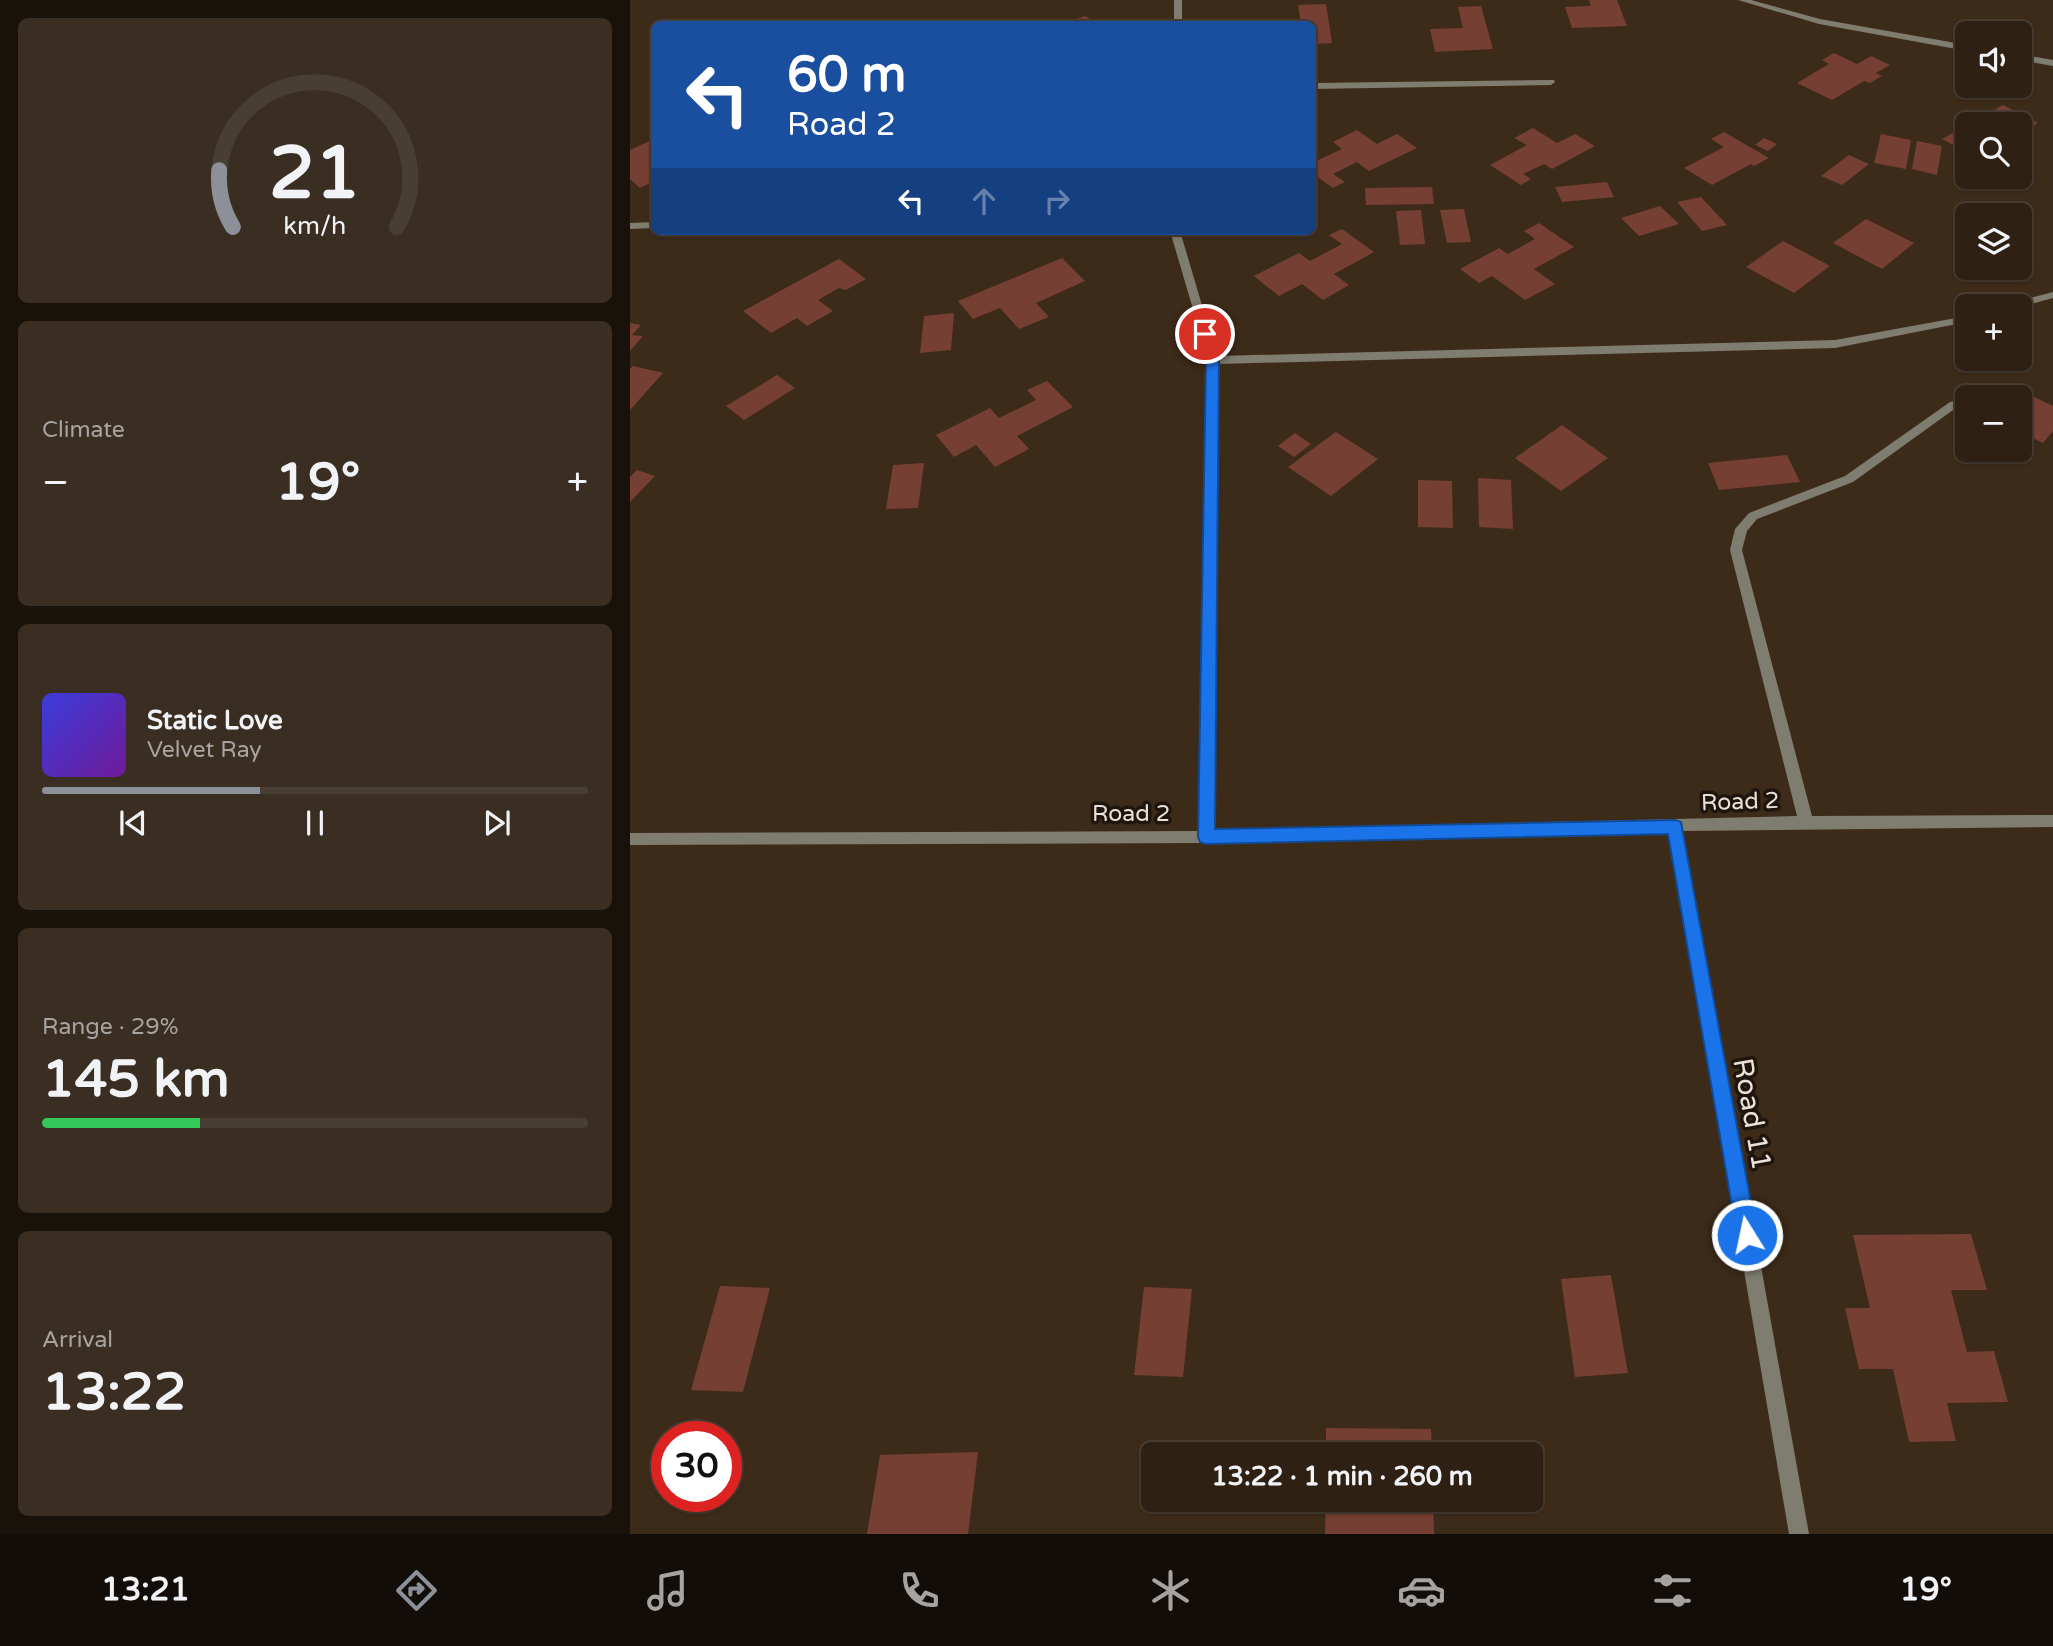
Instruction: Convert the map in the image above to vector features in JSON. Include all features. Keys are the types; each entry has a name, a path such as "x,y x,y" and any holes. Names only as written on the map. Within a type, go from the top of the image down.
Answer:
{"street":[{"path":"1178,0 1178,21"},
{"path":"1742,0 1819,21 1955,46"},
{"path":"2032,59 2053,63"},
{"path":"1316,86 1551,82"},
{"path":"630,226 651,225"},
{"path":"1176,235 1213,360 1206,837"},
{"path":"2032,301 2053,295"},
{"path":"1213,360 1835,344 1955,320"},
{"path":"1806,822 1736,550 1741,529 1753,516 1849,478 1954,405"},
{"name":"Road 2","path":"630,839 1206,837 1806,822 2053,821"},
{"name":"Road 11","path":"1675,827 1799,1534"}],"building":[{"path":"1589,0 1617,0 1627,26 1572,28 1565,7 1591,6"},
{"path":"1326,4 1332,43 1316,44 1316,21 1301,21 1298,5"},
{"path":"1481,6 1493,49 1435,52 1430,29 1463,28 1458,7"},
{"path":"1085,16 1093,21 1072,21"},
{"path":"1834,53 1857,64 1871,56 1890,65 1876,73 1882,76 1870,83 1864,81 1832,100 1797,83 1829,64 1822,60"},
{"path":"2003,105 2017,112 1990,112"},
{"path":"1533,128 1557,143 1575,134 1595,146 1552,169 1544,164 1523,174 1531,179 1521,185 1490,165 1527,145 1514,138"},
{"path":"1357,130 1377,144 1397,134 1417,148 1369,171 1357,162 1333,174 1345,182 1333,188 1316,176 1316,161 1342,149 1333,142"},
{"path":"1724,132 1769,158 1754,166 1751,164 1712,185 1684,168 1724,147 1711,139"},
{"path":"1955,132 1955,146 1942,139"},
{"path":"1881,134 1911,140 1906,169 1874,163"},
{"path":"1764,138 1777,144 1768,151 1755,145"},
{"path":"651,140 651,182 640,188 630,179 630,150"},
{"path":"1917,141 1942,146 1937,175 1912,169"},
{"path":"1849,155 1869,164 1842,185 1821,176"},
{"path":"1607,182 1614,197 1562,202 1555,187"},
{"path":"1432,187 1434,204 1366,205 1365,188"},
{"path":"1701,197 1727,225 1702,231 1677,202"},
{"path":"1660,206 1679,224 1639,236 1621,218"},
{"path":"1464,209 1471,242 1447,243 1440,210"},
{"path":"1421,210 1425,244 1400,245 1396,211"},
{"path":"1866,219 1914,243 1882,269 1833,243"},
{"path":"1539,223 1574,247 1534,269 1555,284 1525,300 1492,276 1479,283 1460,269 1499,248 1508,254 1535,239 1524,231"},
{"path":"1342,229 1374,252 1334,274 1349,285 1323,300 1302,284 1279,296 1254,276 1299,253 1310,261 1342,244 1329,235"},
{"path":"1783,241 1830,266 1794,293 1746,267"},
{"path":"1062,258 1085,281 1036,303 1049,317 1019,329 1000,308 973,319 958,301"},
{"path":"839,259 866,279 846,290 839,288 818,300 833,311 807,326 797,318 771,333 743,311"},
{"path":"954,313 951,350 920,353 924,316"},
{"path":"630,323 641,325 632,335 643,336 630,351"},
{"path":"633,366 663,373 630,410 630,369"},
{"path":"777,375 795,388 744,420 726,406"},
{"path":"1047,381 1073,407 1017,436 1029,449 995,467 976,445 954,457 936,435 990,408 999,418 1036,400 1027,390"},
{"path":"2032,396 2053,406 2053,431 2043,443 2032,438"},
{"path":"1562,425 1608,458 1561,491 1515,458"},
{"path":"1336,432 1378,459 1331,496 1288,467"},
{"path":"1295,433 1311,444 1294,457 1278,446"},
{"path":"1787,455 1800,482 1719,490 1708,463"},
{"path":"924,463 918,508 886,509 893,465"},
{"path":"637,470 655,476 630,502 630,477"},
{"path":"1478,478 1511,480 1513,529 1479,527"},
{"path":"1418,480 1452,481 1453,528 1418,527"},
{"path":"1971,1234 1987,1290 1951,1290 1967,1352 1994,1351 2008,1402 1947,1403 1956,1441 1909,1442 1893,1369 1859,1369 1845,1308 1870,1308 1853,1235"},
{"path":"1611,1275 1628,1373 1575,1377 1561,1279"},
{"path":"720,1286 770,1288 743,1392 691,1390"},
{"path":"1144,1287 1192,1289 1183,1377 1134,1375"},
{"path":"1326,1428 1431,1429 1432,1442 1326,1442"},
{"path":"978,1452 968,1534 867,1534 880,1455"},
{"path":"1326,1512 1433,1512 1434,1534 1325,1534"}],"route":[{"path":"1205,334 1213,360 1206,837 1675,827 1747,1235"}]}
